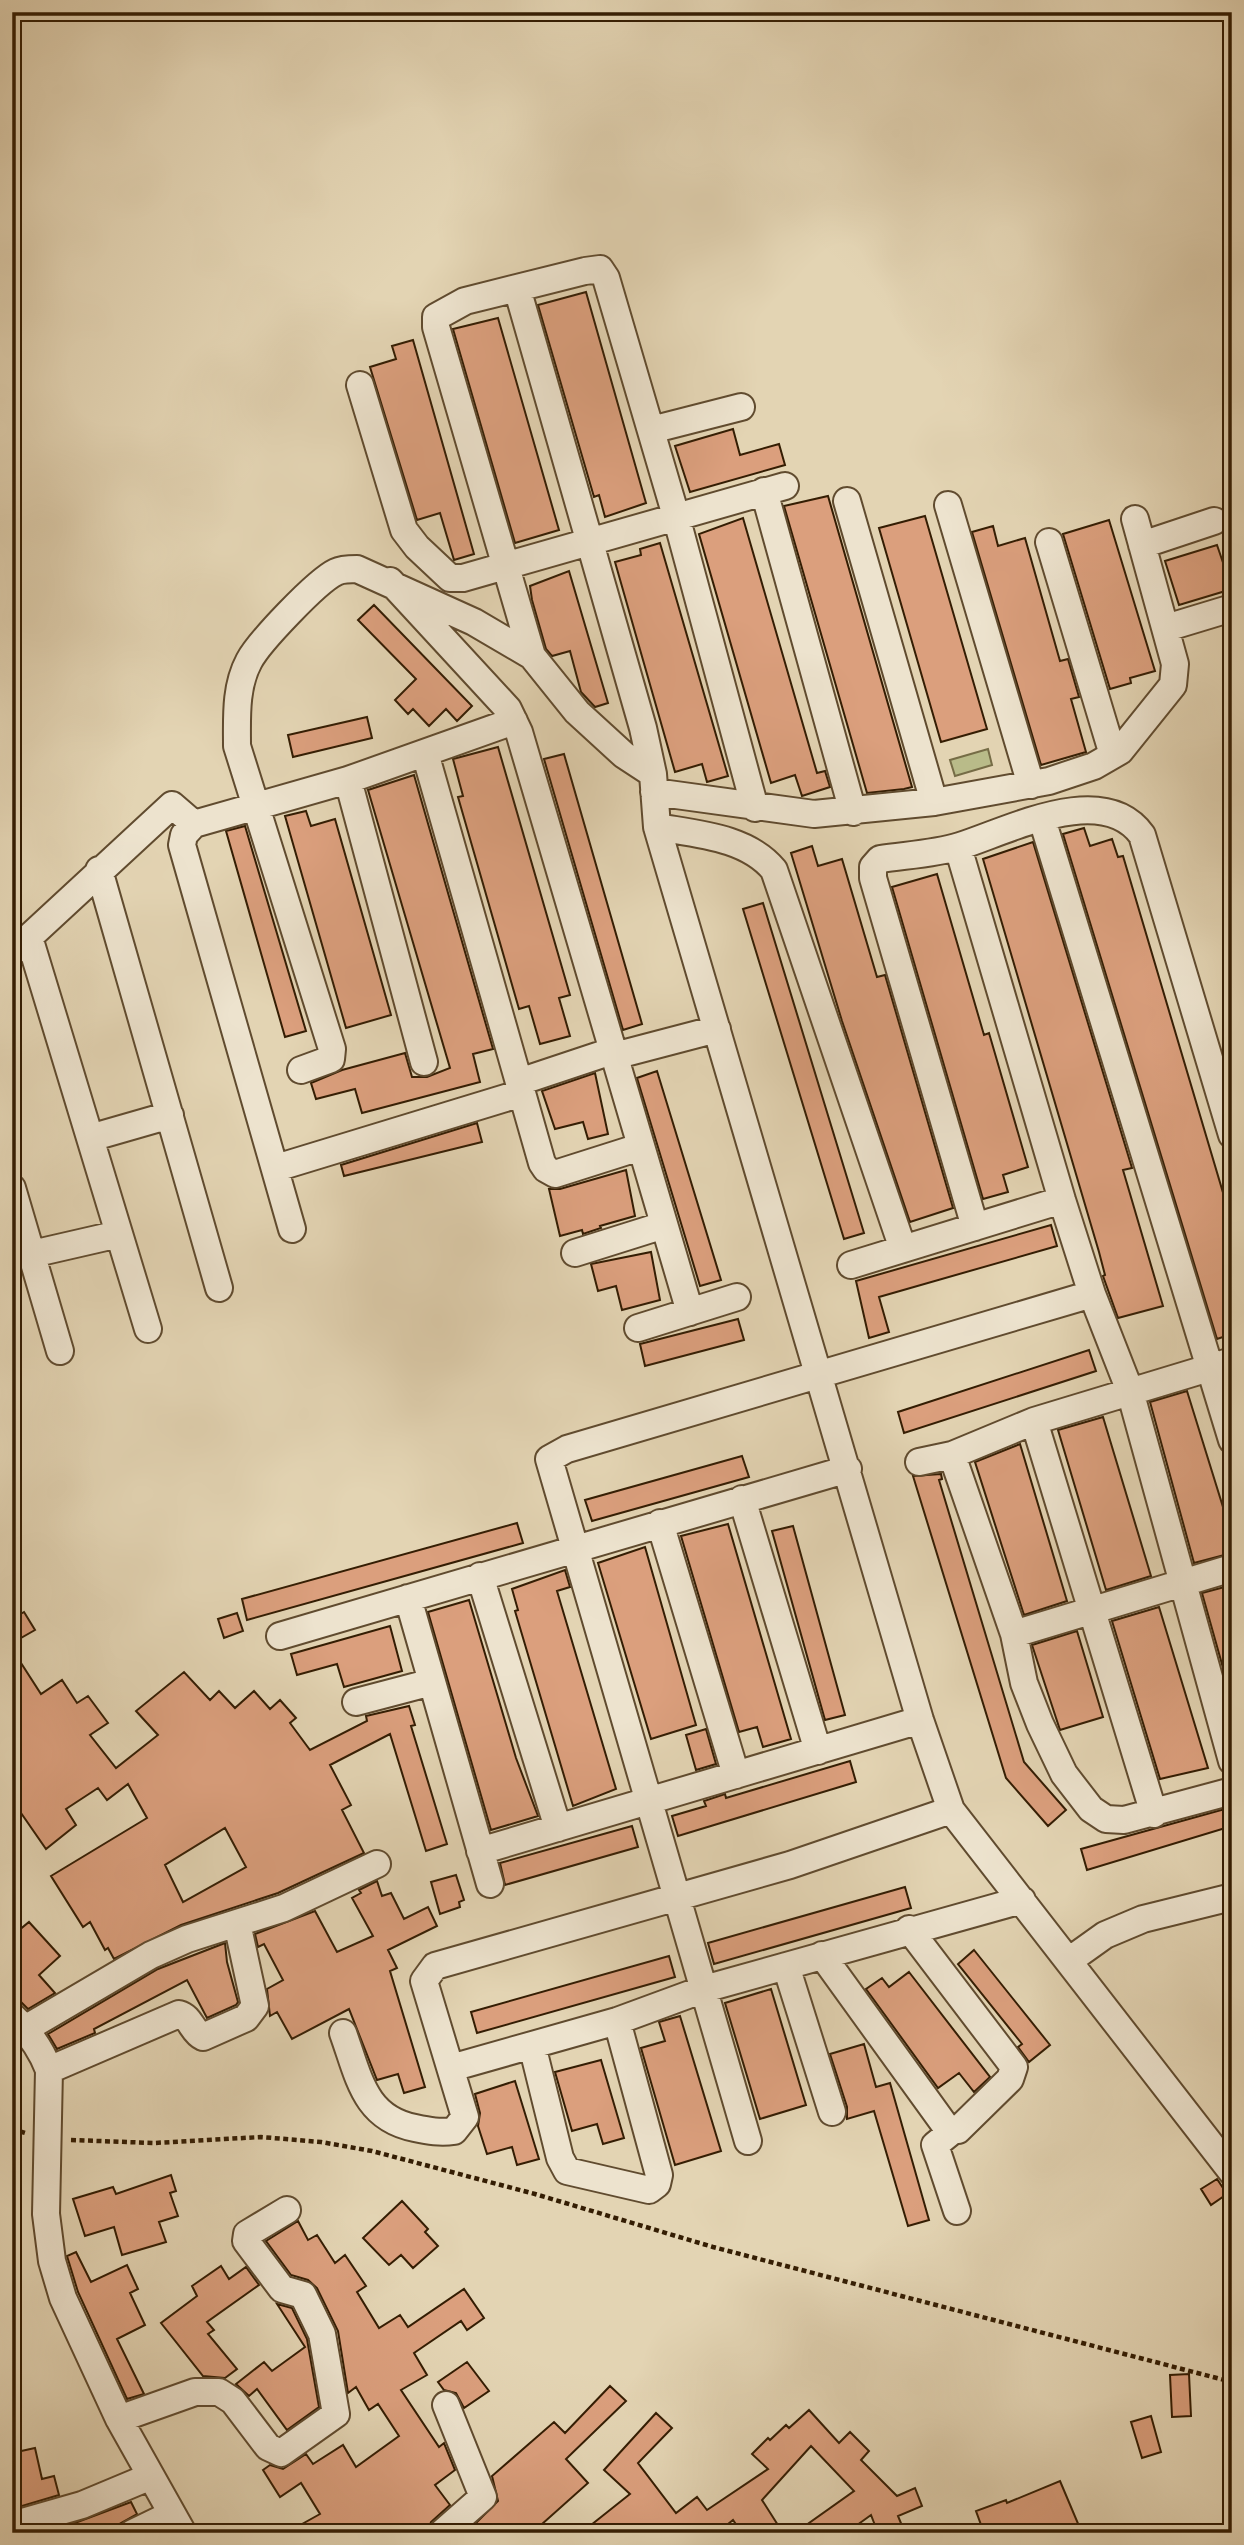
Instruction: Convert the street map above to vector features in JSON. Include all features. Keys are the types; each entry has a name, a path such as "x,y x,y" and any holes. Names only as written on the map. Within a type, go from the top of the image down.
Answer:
{"street":[{"path":"532,656 441,348 436,317 465,301 600,269 612,293 755,808"},
{"path":"517,288 643,728 654,783 657,827 920,1720 951,1810 1232,2172"},
{"path":"360,385 397,513 417,547 450,578 463,578 775,489 853,812"},
{"path":"651,430 741,407"},
{"path":"847,501 934,802"},
{"path":"948,505 1031,785"},
{"path":"301,1070 331,1059 332,1049 237,746 238,696 249,661 264,640 324,579 338,570 357,569 474,622 532,656 577,712 654,783 755,808 814,814 853,812 934,802 1031,785 1094,766 1113,755 1150,717 1174,685 1175,664 1135,519"},
{"path":"1142,545 1214,521"},
{"path":"1049,542 1113,755"},
{"path":"390,582 470,666 508,709 514,721 690,1312"},
{"path":"1166,628 1232,608"},
{"path":"292,1228 182,845 184,835 194,824 348,780 514,721"},
{"path":"425,753 542,1163 550,1173 640,1147"},
{"path":"348,780 424,1062"},
{"path":"148,1329 90,1138 21,945 172,804 194,824"},
{"path":"975,1227 873,878 873,867 880,859 958,847 1081,809 1113,813 1132,822 1142,835 1232,1135"},
{"path":"1042,819 1222,1364 1232,1440"},
{"path":"657,827 715,837 755,853 774,870 903,1249"},
{"path":"958,847 1062,1200 1092,1294 1130,1391 1232,1760"},
{"path":"99,870 219,1287"},
{"path":"276,1168 520,1088 613,1054 717,1029"},
{"path":"90,1138 170,1115"},
{"path":"12,1188 61,1350"},
{"path":"851,1265 1062,1200"},
{"path":"575,1253 664,1225"},
{"path":"32,1254 119,1234"},
{"path":"748,2140 549,1459 567,1449 1092,1294"},
{"path":"638,1328 737,1297"},
{"path":"919,1462 952,1455 1034,1421 1222,1364"},
{"path":"1034,1421 1154,1814"},
{"path":"952,1455 1014,1634 1024,1683 1040,1724 1064,1774 1091,1810 1106,1819 1124,1820 1232,1791"},
{"path":"280,1636 574,1547 848,1469"},
{"path":"742,1499 818,1751"},
{"path":"660,1522 736,1775"},
{"path":"1014,1634 1184,1585 1232,1568"},
{"path":"480,1576 558,1828"},
{"path":"408,1598 490,1884"},
{"path":"356,1702 432,1682"},
{"path":"480,1851 920,1720"},
{"path":"343,2033 377,2113 398,2124 440,2133 454,2132 465,2117 424,1981 435,1966 790,1865 951,1810"},
{"path":"133,2533 178,2523 149,2477 119,2419 63,2298 52,2262 46,2214 49,2070 44,2055 19,2022 151,1955 295,1903 377,1864"},
{"path":"1070,1960 1105,1935 1143,1919 1232,1897"},
{"path":"451,2067 618,2021 704,1989 909,1929 1022,1900"},
{"path":"49,2070 179,2014 186,2017 197,2034 203,2037 246,2018 255,2006 237,1923"},
{"path":"909,1929 1014,2067 1010,2079 958,2130 951,2132 935,2146 957,2211"},
{"path":"822,1955 951,2132"},
{"path":"786,1966 832,2112"},
{"path":"532,2045 560,2158 567,2171 649,2190 657,2184 659,2175 618,2021"},
{"path":"119,2419 195,2392 219,2392 233,2401 268,2447 281,2453 333,2418 337,2410 332,2398 322,2334 303,2295 282,2288 246,2241 250,2232 287,2210"},
{"path":"442,2533 483,2497 446,2405"},
{"path":"12,2525 82,2505 149,2477"}],"path":[{"path":"46,2140 104,2139 153,2143 261,2137 321,2142 372,2151 535,2194 713,2248 1232,2382"}],"green space":[{"path":"988,749 992,765 955,776 950,760"}],"building":[{"path":"586,292 646,503 605,517 599,495 594,497 538,305"},
{"path":"498,318 559,530 515,543 453,329"},
{"path":"413,340 474,554 454,560 440,513 417,520 370,367 396,359 392,346"},
{"path":"733,429 740,455 779,444 785,465 690,492 675,446"},
{"path":"828,496 912,787 867,793 784,506"},
{"path":"925,516 987,729 941,742 879,528"},
{"path":"743,518 817,773 825,771 830,787 802,796 795,775 771,783 699,534"},
{"path":"1109,520 1155,671 1130,678 1131,683 1110,689 1063,534"},
{"path":"993,526 998,546 1025,538 1060,661 1068,659 1079,697 1071,699 1086,752 1041,765 972,532"},
{"path":"660,543 728,776 707,782 702,764 675,772 615,562 641,555 640,549"},
{"path":"1217,545 1232,589 1179,605 1165,561"},
{"path":"569,571 608,703 595,707 581,692 570,651 552,656 546,649 532,600 530,586"},
{"path":"374,605 472,706 457,721 446,709 429,726 413,709 408,714 395,700 416,679 358,620"},
{"path":"367,717 372,738 293,757 288,735"},
{"path":"498,747 570,995 559,998 570,1036 540,1044 529,1006 519,1009 458,797 463,796 453,759"},
{"path":"564,754 642,1024 623,1030 544,759"},
{"path":"414,775 493,1049 473,1054 480,1082 362,1113 355,1089 316,1099 311,1083 342,1070 405,1053 412,1077 427,1077 450,1068 368,790"},
{"path":"306,811 311,826 335,819 391,1015 346,1028 285,816"},
{"path":"245,826 306,1031 285,1037 226,831"},
{"path":"1084,828 1090,846 1112,839 1118,857 1123,856 1232,1223 1232,1334 1217,1339 1063,834"},
{"path":"1033,842 1132,1168 1123,1170 1163,1306 1118,1318 1103,1276 1105,1275 1099,1252 983,859"},
{"path":"812,846 818,866 842,859 877,977 885,975 953,1208 910,1222 842,1021 791,853"},
{"path":"937,874 984,1035 989,1033 1028,1167 1003,1175 1008,1192 983,1199 892,887"},
{"path":"763,903 864,1233 844,1239 743,909"},
{"path":"657,1071 721,1280 700,1286 637,1078"},
{"path":"595,1073 608,1134 588,1139 583,1122 555,1129 542,1091"},
{"path":"477,1123 482,1142 344,1176 341,1165"},
{"path":"626,1170 635,1216 583,1234 582,1230 560,1236 549,1189 560,1189"},
{"path":"1051,1225 1057,1246 879,1297 889,1332 869,1338 856,1281"},
{"path":"651,1252 660,1300 622,1310 616,1286 598,1291 591,1264"},
{"path":"738,1319 744,1340 645,1366 640,1344"},
{"path":"1089,1350 1096,1371 904,1433 898,1412"},
{"path":"1187,1391 1232,1536 1232,1553 1194,1563 1150,1402"},
{"path":"1103,1417 1151,1576 1106,1590 1058,1430"},
{"path":"1020,1444 1067,1601 1024,1615 975,1462"},
{"path":"742,1456 749,1477 592,1521 585,1500"},
{"path":"941,1474 942,1479 939,1480 1024,1762 1066,1810 1048,1826 1006,1778 913,1476"},
{"path":"517,1523 523,1543 247,1620 242,1599"},
{"path":"728,1524 791,1739 763,1747 757,1727 739,1732 681,1536"},
{"path":"793,1526 845,1715 825,1720 772,1531"},
{"path":"645,1547 696,1725 651,1739 598,1563"},
{"path":"565,1570 570,1587 557,1591 616,1789 573,1806 515,1611 518,1610 512,1589"},
{"path":"1232,1585 1232,1681 1227,1682 1202,1593"},
{"path":"469,1600 516,1758 538,1816 491,1830 428,1612"},
{"path":"1159,1607 1208,1768 1160,1779 1112,1621"},
{"path":"24,1612 35,1630 12,1643 12,1619"},
{"path":"237,1613 243,1631 224,1638 218,1619"},
{"path":"390,1626 402,1671 344,1687 337,1664 297,1675 291,1654"},
{"path":"1077,1631 1103,1717 1060,1730 1032,1645"},
{"path":"12,1649 41,1694 62,1680 77,1703 88,1696 108,1723 90,1735 116,1768 158,1735 136,1711 184,1672 210,1700 219,1691 235,1708 254,1691 270,1709 280,1700 296,1718 290,1723 310,1750 367,1721 366,1716 409,1706 415,1725 411,1726 447,1844 426,1851 390,1734 330,1765 351,1805 342,1810 364,1853 278,1893 181,1925 114,1959 108,1948 105,1950 90,1922 83,1927 51,1876 147,1818 128,1784 107,1800 98,1788 66,1809 76,1825 46,1849 12,1800","holes":["225,1828 246,1867 183,1902 165,1865"]},
{"path":"706,1729 716,1764 696,1770 686,1735"},
{"path":"850,1761 856,1782 678,1836 672,1816 706,1806 704,1801 725,1794 726,1798"},
{"path":"1232,1807 1232,1826 1087,1870 1081,1849"},
{"path":"632,1826 638,1847 505,1885 500,1863"},
{"path":"456,1875 464,1900 459,1902 460,1907 440,1914 431,1882"},
{"path":"377,1881 382,1896 391,1893 404,1919 428,1907 437,1926 388,1950 397,1968 390,1971 425,2087 404,2093 398,2074 377,2080 349,2009 292,2039 277,2012 270,2016 267,1989 283,1980 264,1944 258,1947 255,1934 315,1911 337,1952 373,1936 352,1898 361,1893 359,1890"},
{"path":"905,1887 911,1908 714,1964 708,1943"},
{"path":"29,1922 60,1956 39,1975 55,1993 28,2009 12,1993 12,1936"},
{"path":"225,1943 227,1962 238,2002 236,2005 207,2018 187,1980 94,2029 95,2033 57,2049 48,2034 158,1969"},
{"path":"974,1950 1050,2045 1029,2062 1018,2047 1022,2044 958,1964"},
{"path":"669,1956 675,1977 477,2033 471,2012"},
{"path":"909,1972 990,2077 974,2092 959,2073 938,2088 866,1989 882,1978 889,1987"},
{"path":"771,1989 806,2105 760,2119 725,2003"},
{"path":"680,2016 721,2151 675,2165 641,2048 665,2041 659,2022"},
{"path":"864,2044 876,2087 890,2083 929,2220 908,2226 874,2111 847,2119 847,2107 830,2054"},
{"path":"601,2060 624,2138 603,2144 597,2124 572,2131 555,2072"},
{"path":"515,2081 539,2159 517,2165 512,2147 487,2154 478,2126 480,2113 475,2094"},
{"path":"171,2175 176,2191 170,2193 178,2216 159,2222 166,2242 122,2255 114,2227 85,2236 73,2199 113,2187 116,2194"},
{"path":"1217,2179 1227,2194 1211,2205 1201,2189"},
{"path":"402,2201 428,2229 425,2232 438,2246 413,2268 401,2255 389,2265 363,2238"},
{"path":"298,2221 308,2240 317,2235 335,2263 345,2255 366,2286 357,2292 379,2328 400,2315 408,2327 464,2289 484,2318 467,2330 461,2321 414,2353 427,2375 401,2390 439,2447 444,2443 455,2470 435,2485 450,2505 431,2522 427,2533 286,2533 320,2514 301,2483 280,2497 263,2470 270,2465 283,2469 306,2454 313,2464 343,2445 356,2467 399,2436 378,2404 369,2410 356,2387 348,2393 338,2331 317,2288 308,2280 291,2275 266,2241"},
{"path":"76,2252 91,2282 127,2265 138,2289 130,2293 145,2325 117,2339 144,2394 127,2399 78,2292 67,2256"},
{"path":"221,2266 229,2279 246,2267 259,2285 207,2322 214,2330 208,2334 237,2369 225,2378 203,2376 161,2323 197,2296 192,2286"},
{"path":"277,2304 292,2308 307,2339 319,2407 287,2430 257,2389 249,2396 236,2384 264,2362 272,2371 305,2347"},
{"path":"467,2362 489,2391 464,2408 456,2393 444,2390 438,2382"},
{"path":"1189,2374 1191,2416 1172,2417 1170,2375"},
{"path":"610,2386 626,2401 566,2459 588,2483 532,2533 466,2533 498,2501 492,2476 554,2422 565,2433"},
{"path":"809,2410 839,2443 850,2432 869,2451 861,2460 897,2496 915,2488 922,2506 898,2516 905,2533 878,2533 871,2515 846,2533 795,2533 854,2491 811,2446 762,2500 783,2533 742,2533 733,2520 717,2533 581,2533 630,2494 604,2470 656,2413 672,2428 638,2463 676,2513 697,2497 707,2510 768,2469 752,2454 768,2438 770,2440 786,2425 789,2428"},
{"path":"1151,2416 1161,2452 1142,2458 1131,2422"},
{"path":"35,2448 42,2479 54,2476 59,2495 12,2509 12,2453"},
{"path":"1060,2481 1082,2533 984,2533 976,2511 1006,2500 1007,2503"},
{"path":"131,2502 137,2514 103,2533 48,2533"}]}
